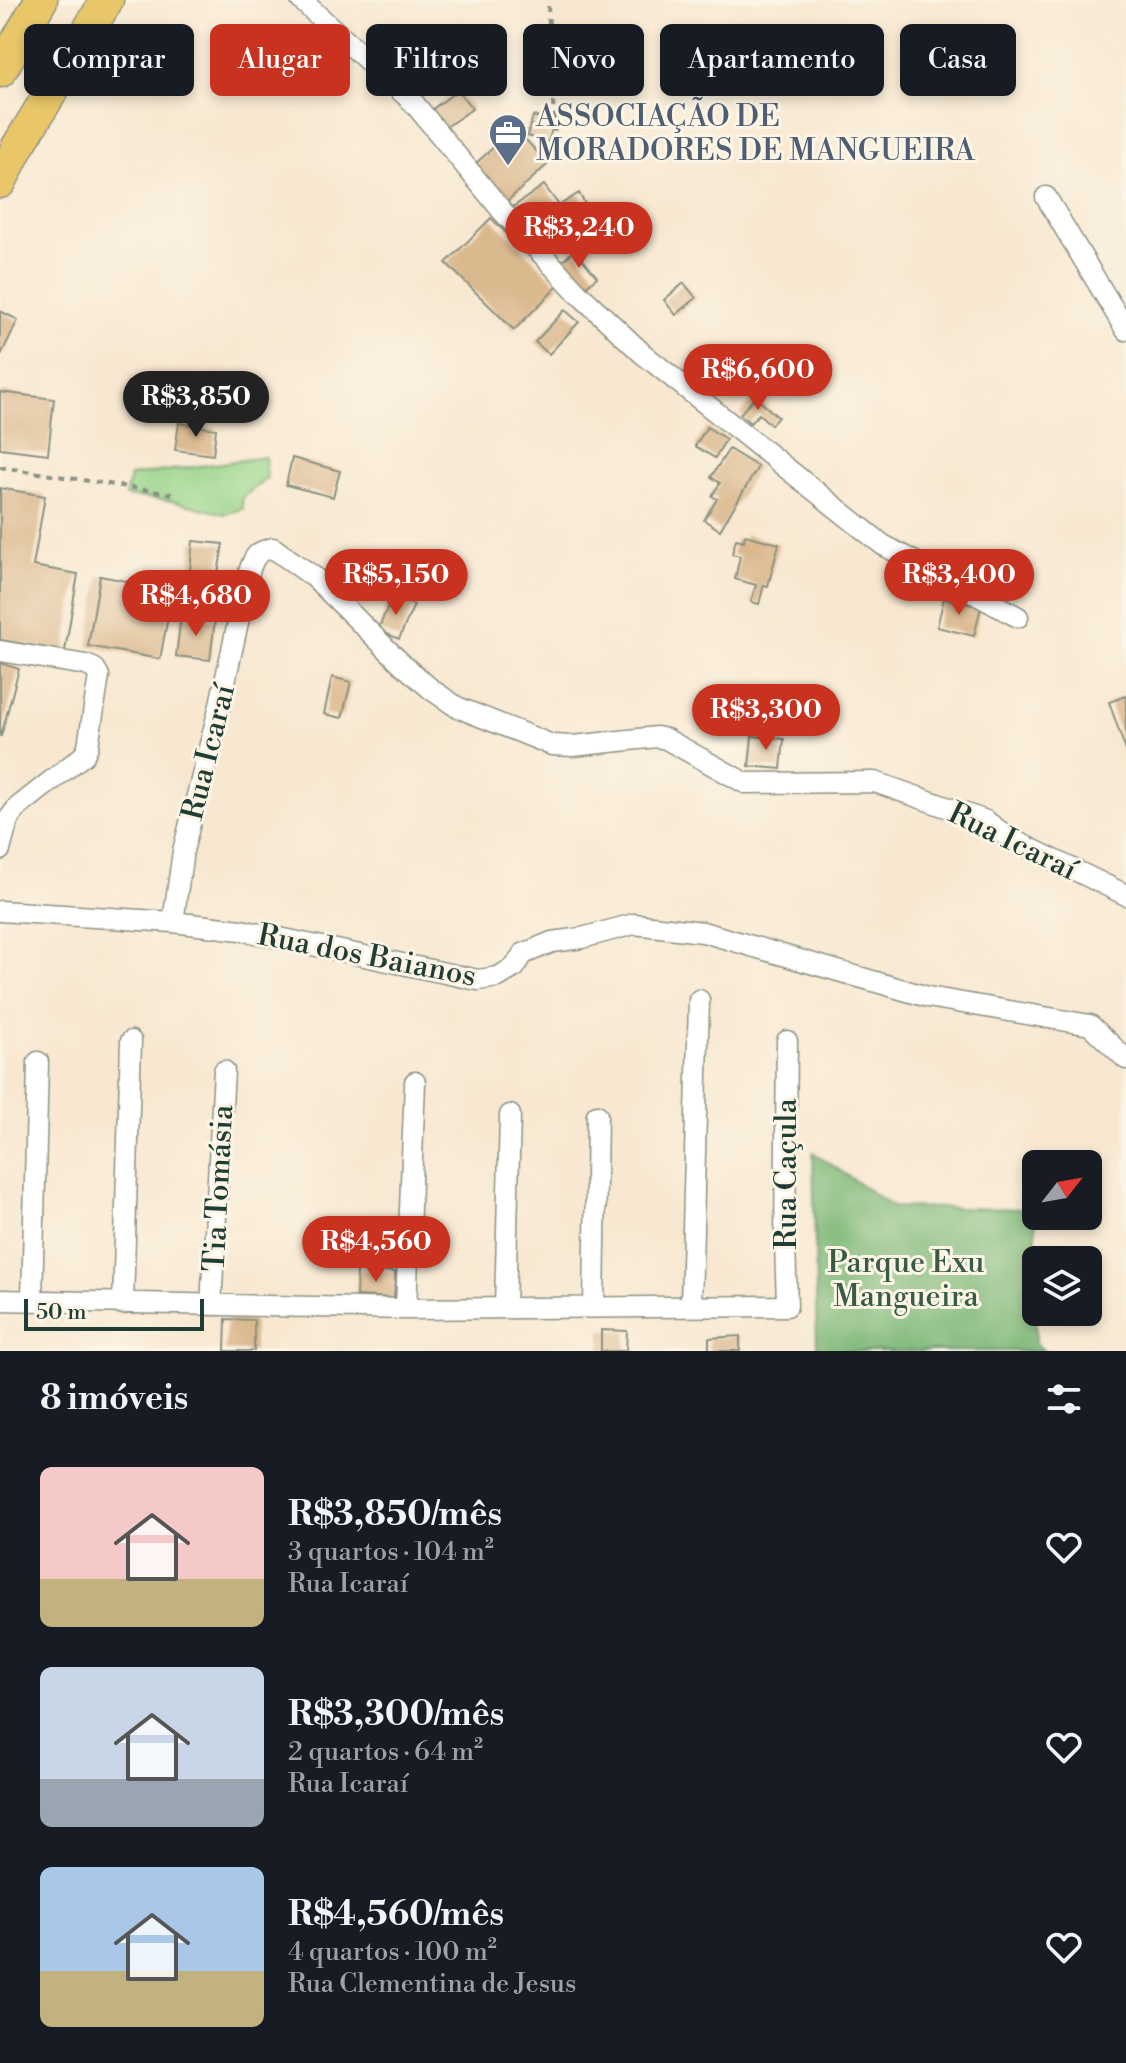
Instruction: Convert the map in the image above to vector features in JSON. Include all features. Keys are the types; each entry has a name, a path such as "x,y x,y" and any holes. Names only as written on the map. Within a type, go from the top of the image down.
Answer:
{"main road":[{"path":"0,71 41,0"},
{"path":"0,182 17,148 107,0"}],"street":[{"path":"301,0 413,102 503,212 577,292 643,354 883,545 1018,617"},
{"path":"1046,197 1126,330"},
{"name":"Rua Icaraí","path":"173,922 183,851 249,572 254,556 260,550 273,548 314,577 402,664 457,707 552,745 573,746 657,737 666,739 745,783 875,782 986,821 1009,838 1126,895"},
{"path":"0,651 86,665 95,669 99,676 84,755 18,807 8,820 0,850"},
{"name":"Rua dos Baianos","path":"0,911 173,922 241,930 478,980 498,977 515,967 523,954 552,942 582,938 634,924 703,932 928,997 1090,1025 1126,1059"},
{"path":"0,1300 406,1309 691,1305 699,1000"},
{"path":"123,1304 131,1041"},
{"name":"Rua Caçula","path":"691,1305 787,1306 787,1041"},
{"path":"32,1300 38,1062"},
{"name":"Tia Tomásia","path":"211,1305 224,1071"},
{"path":"406,1309 415,1082"},
{"path":"505,1308 510,1115"},
{"path":"594,1306 597,1115"}],"path":[{"path":"548,6 555,138"},
{"path":"0,467 172,494"}],"green space":[{"path":"265,457 267,478 242,498 243,509 225,514 172,501 125,496 130,476"},
{"name":"Parque Exu Mangueira","path":"813,1152 893,1207 1022,1209 1022,1230 1036,1230 1036,1246 1022,1246 1022,1326 1036,1326 1036,1344 1044,1351 817,1351"}],"building":[{"path":"450,96 462,96 472,109 443,129 426,114"},
{"path":"533,116 554,122 548,142 527,136"},
{"name":"ASSOCIAÇÃO DE MORADORES DE MANGUEIRA","path":"515,128 548,164 503,205 474,165"},
{"path":"544,185 558,204 544,215 579,193 585,204 569,215 581,233 556,248 538,219 528,227 513,207"},
{"path":"491,218 559,285 514,330 446,263"},
{"path":"575,250 597,277 583,289 561,262"},
{"path":"684,283 696,298 676,315 664,300"},
{"path":"565,310 579,322 549,354 535,342"},
{"path":"0,311 18,320 0,357"},
{"path":"0,392 54,399 48,454 0,448"},
{"path":"755,397 778,417 771,425 759,414 750,423 740,414"},
{"path":"179,423 216,429 213,455 175,450"},
{"path":"707,427 726,439 715,458 695,446"},
{"path":"729,449 758,467 720,530 704,520 717,499 712,496 720,483 711,477"},
{"path":"292,458 340,471 333,497 286,485"},
{"path":"0,488 45,496 33,566 78,574 65,651 0,640"},
{"path":"745,535 779,544 768,586 764,585 759,604 751,602 756,585 735,579 740,556 732,554 736,539 744,541"},
{"path":"193,541 223,544 218,574 190,570"},
{"path":"100,576 152,586 149,608 169,612 160,659 88,646"},
{"path":"392,596 414,605 399,639 378,630"},
{"path":"944,598 981,607 974,636 937,627"},
{"path":"181,616 215,620 210,660 176,656"},
{"path":"0,663 19,669 1,736 0,736"},
{"path":"332,677 351,682 342,718 324,714"},
{"path":"1126,696 1126,751 1109,702"},
{"path":"752,736 784,739 781,769 749,766"},
{"path":"357,1270 395,1272 394,1298 356,1296"},
{"path":"226,1319 254,1320 254,1351 225,1351"},
{"path":"601,1330 627,1331 626,1351 601,1351"},
{"path":"740,1336 740,1351 709,1351 709,1338"}],"place":[{"name":"ASSOCIAÇÃO DE MORADORES DE MANGUEIRA","path":"508,167"}]}
